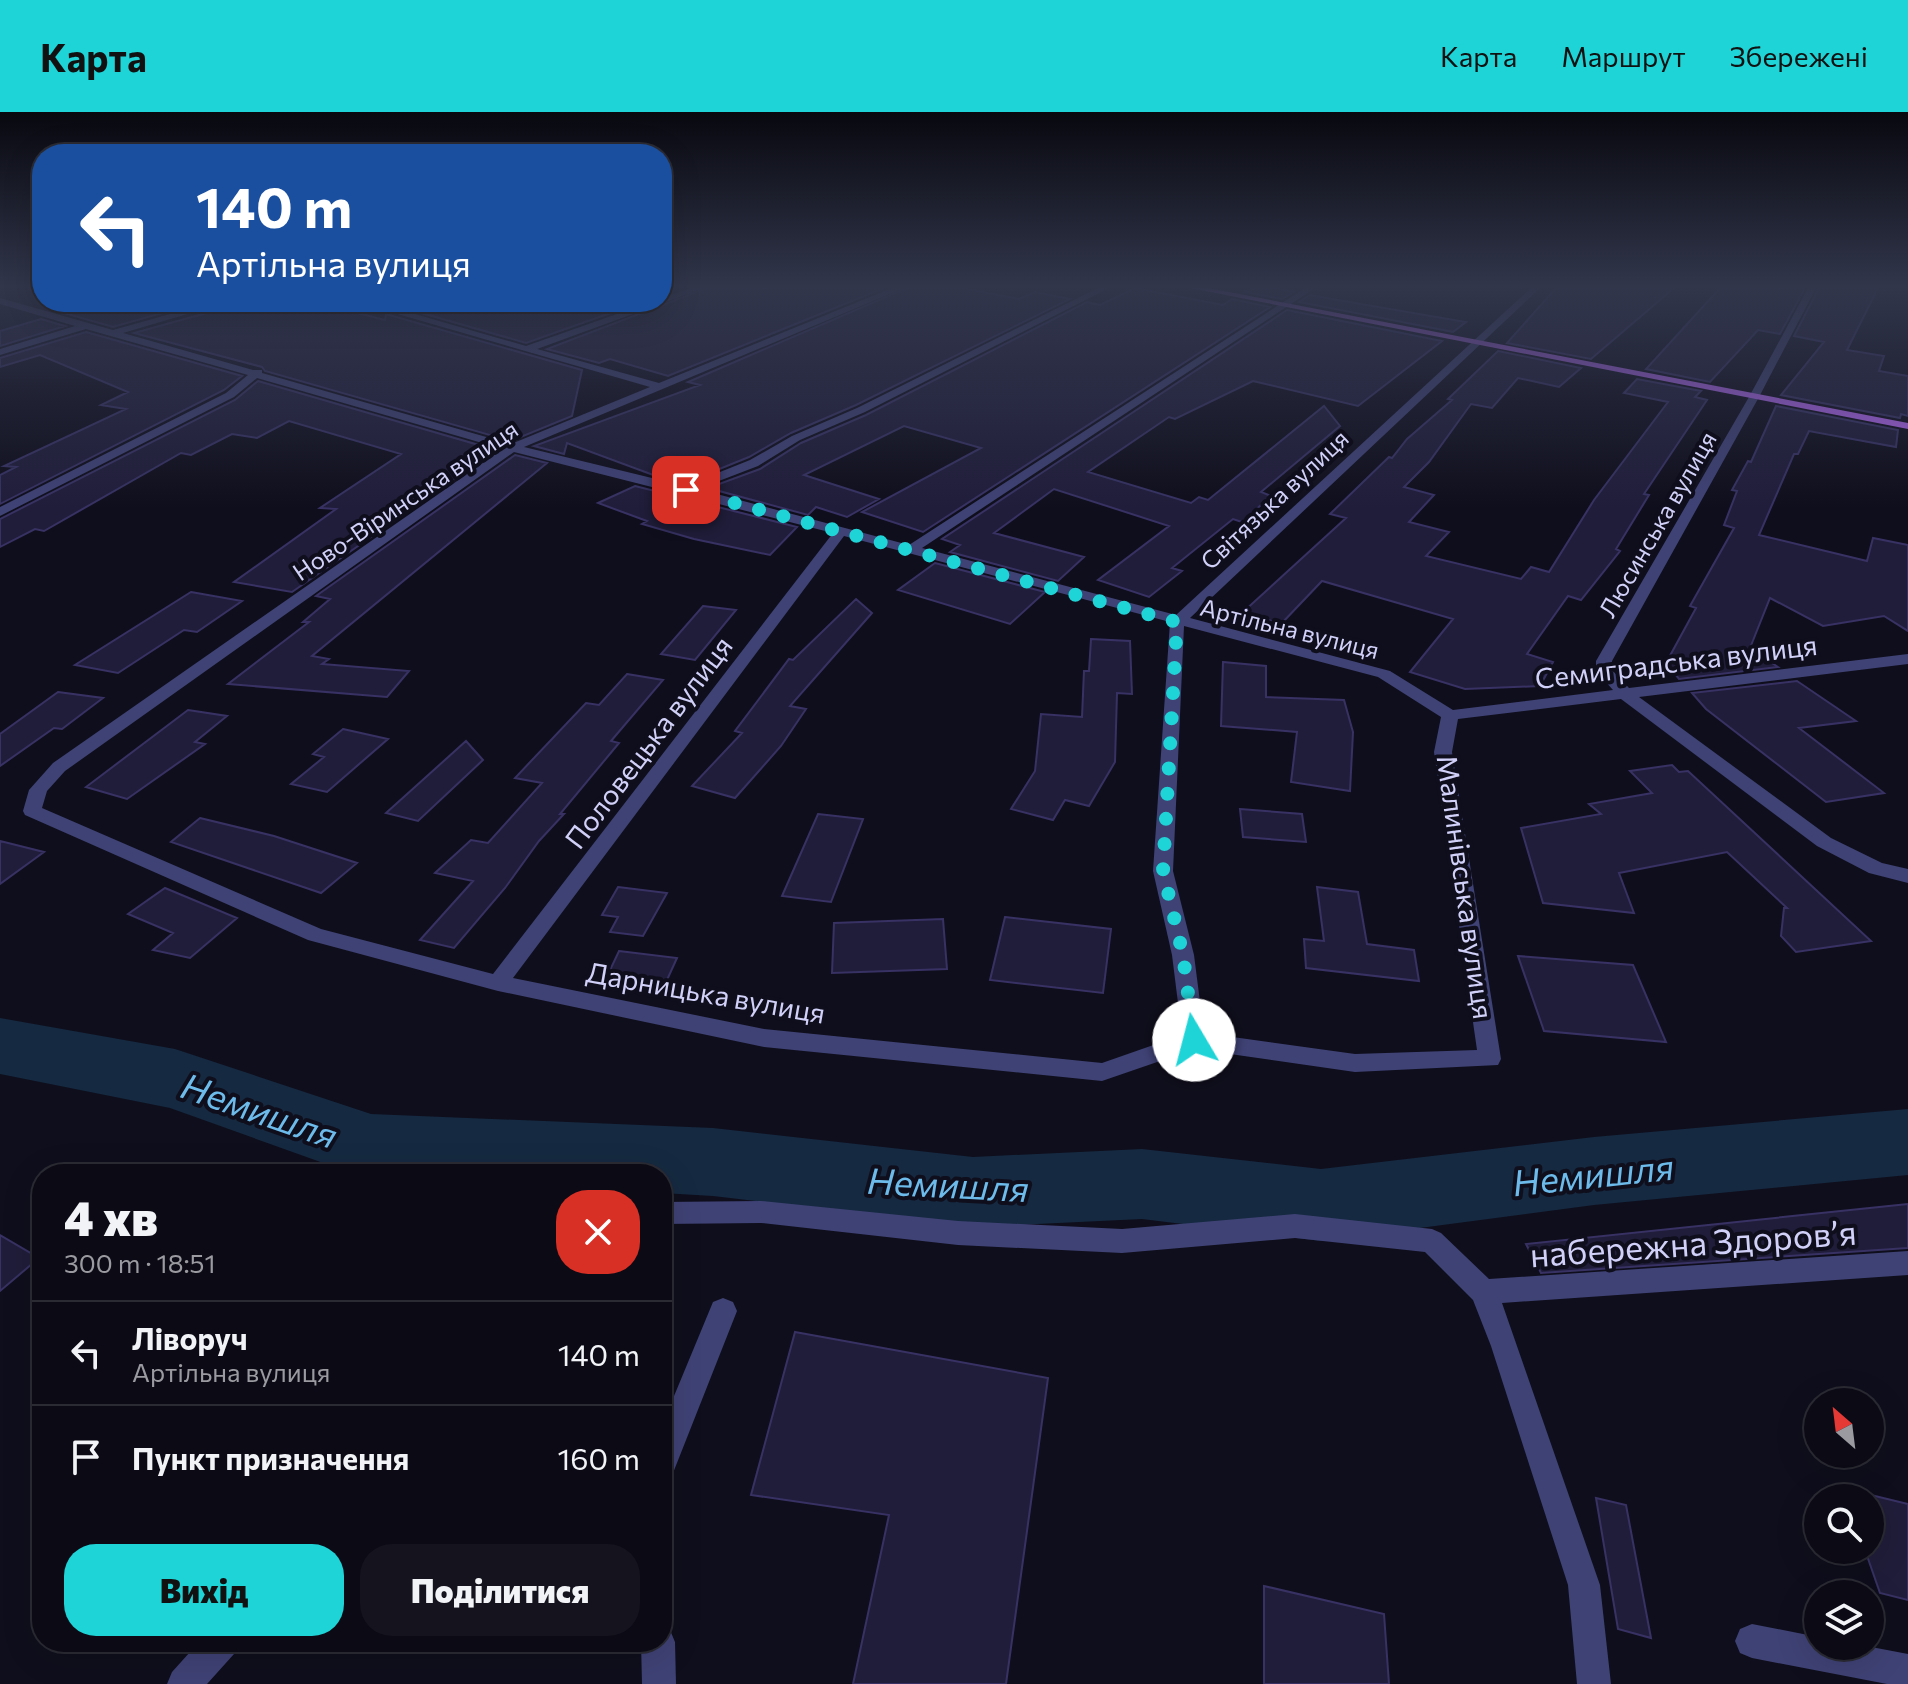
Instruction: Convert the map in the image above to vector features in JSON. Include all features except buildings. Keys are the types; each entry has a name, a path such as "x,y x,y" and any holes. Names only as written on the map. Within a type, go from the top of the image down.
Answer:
{"main road":[{"path":"1576,361 1908,426"}],"street":[{"name":"Артільна вулиця","path":"217,361 512,448 686,490 1177,622 1384,674 1450,715"},
{"path":"566,361 657,386"},
{"name":"Ново-Віринська вулиця","path":"32,811 38,790 59,767 512,448 718,361"},
{"path":"686,490 754,463 796,438 958,361"},
{"path":"910,550 1198,361"},
{"name":"Світязька вулиця","path":"1177,622 1458,361"},
{"name":"Люсинська вулиця","path":"1625,694 1604,671 1604,661 1773,361"},
{"path":"0,512 230,395 258,372"},
{"name":"Половецька вулиця","path":"498,983 840,532"},
{"path":"1177,622 1163,871 1183,955 1194,1040"},
{"name":"Семиградська вулиця","path":"1450,715 1908,659"},
{"path":"1625,694 1824,842 1876,868 1908,876"},
{"name":"Малинівська вулиця","path":"1450,715 1443,752 1490,1059"},
{"name":"Дарницька вулиця","path":"32,811 315,935 498,983 764,1038 1102,1072 1194,1040 1355,1063 1490,1059"},
{"path":"672,1213 761,1212 958,1233 1122,1241 1295,1226 1432,1241 1484,1292 1505,1346 1584,1585 1594,1684"},
{"name":"набережна Здоров’я","path":"1484,1292 1908,1263"},
{"path":"672,1437 723,1311"},
{"path":"1752,1641 1908,1671"},
{"path":"184,1684 213,1652"},
{"path":"658,1652 659,1684"}],"waterway":[{"name":"Немишля","path":"0,1046 175,1079 371,1147 713,1162 973,1192 1142,1184 1321,1205 1594,1171 1908,1142"}],"route":[{"path":"686,490 1177,622 1163,871 1183,955 1194,1040"}]}
